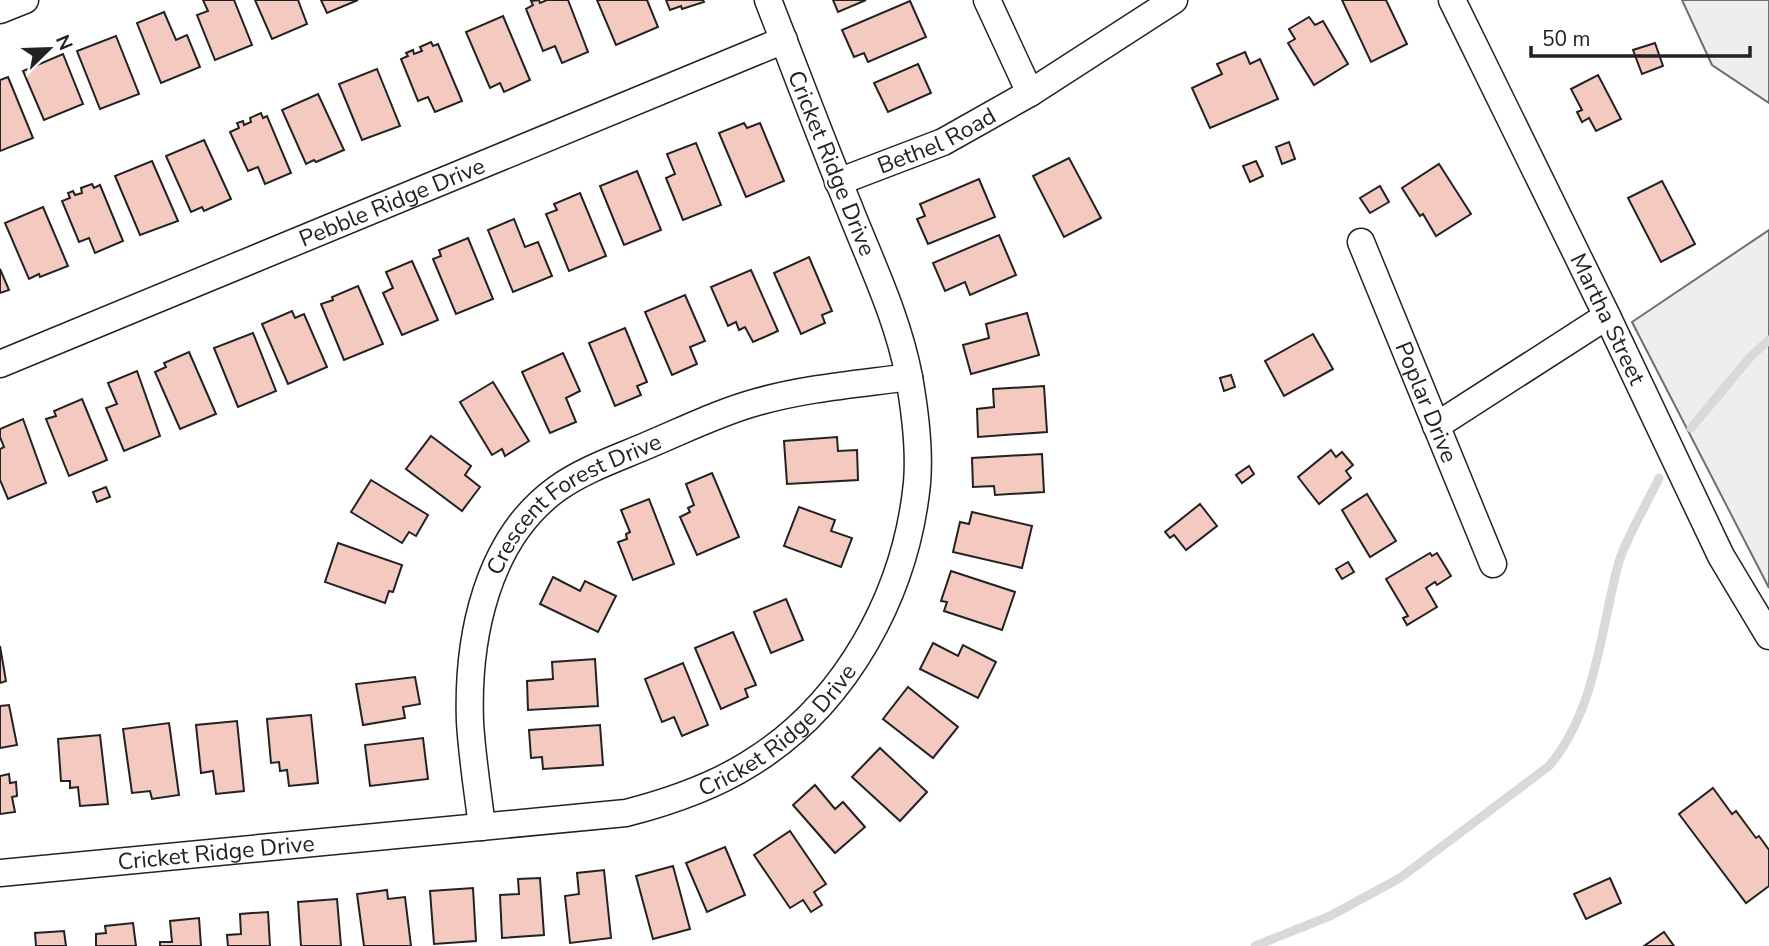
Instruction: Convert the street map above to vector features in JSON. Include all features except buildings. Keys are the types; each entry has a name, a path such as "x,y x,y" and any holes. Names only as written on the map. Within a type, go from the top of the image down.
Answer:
{"street":[{"path":"0,10 25,0"},
{"name":"Cricket Ridge Drive","path":"0,873 626,813 668,802 708,786 748,765 784,740 812,712 854,662 875,626 902,559 912,520 917,480 916,431 909,377 889,306 768,0"},
{"path":"987,0 1030,93"},
{"name":"Bethel Road","path":"838,182 943,142 1030,93 1174,0"},
{"name":"Martha Street","path":"1452,0 1721,555 1769,636"},
{"name":"Pebble Ridge Drive","path":"0,364 784,40"},
{"name":"Poplar Drive","path":"1361,242 1493,564"},
{"path":"1436,426 1607,316"},
{"name":"Crescent Forest Drive","path":"482,827 470,725 470,685 475,647 484,600 493,572 508,542 538,504 564,484 601,465 754,403 791,394 909,377"}],"shaded area":[{"path":"1682,0 1769,0 1769,103 1712,65"},
{"path":"1769,230 1769,588 1632,322"}],"waterway":[{"path":"1691,428 1751,356 1769,340"},
{"path":"1255,946 1330,916 1400,878 1549,766 1565,744 1587,696 1621,555 1659,478"}]}
